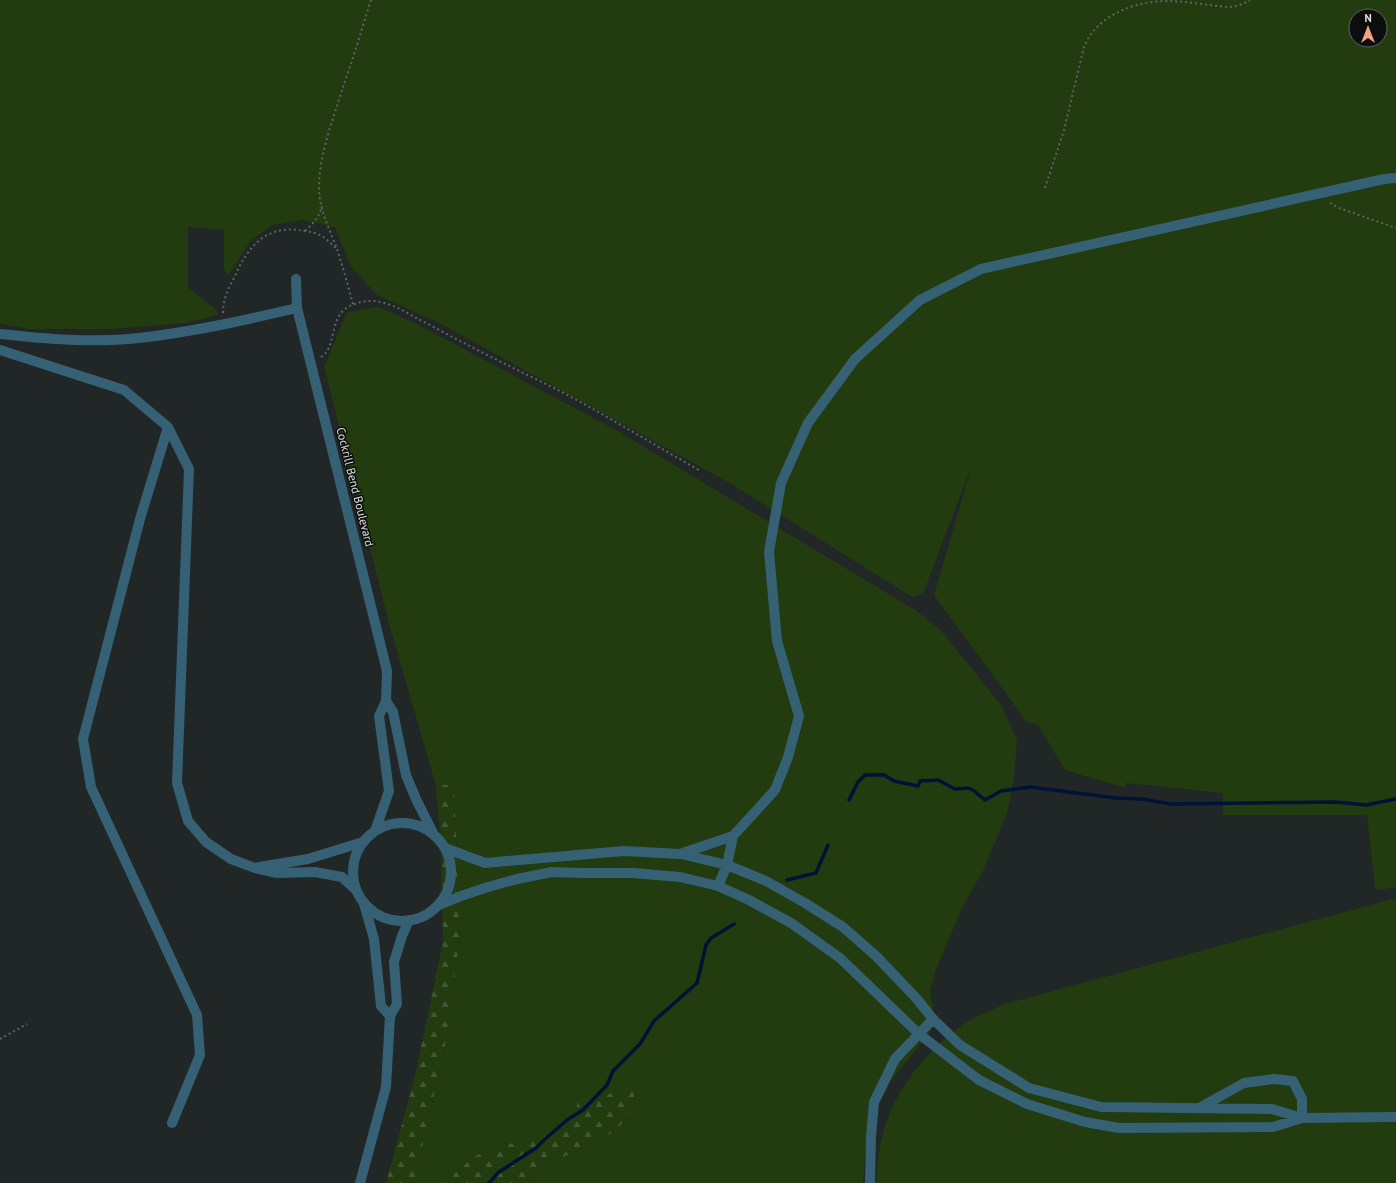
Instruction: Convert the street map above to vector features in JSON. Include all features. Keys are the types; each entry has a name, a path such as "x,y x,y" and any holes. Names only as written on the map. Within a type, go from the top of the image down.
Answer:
{"street":[{"path":"718,886 726,865 733,836 775,790 788,757 799,716 777,640 769,552 781,483 808,423 855,359 920,300 981,269 1315,194 1384,179 1396,178"},
{"name":"Cockrill Bend Boulevard","path":"296,279 297,308 387,671 386,701 379,716 389,791 375,831"},
{"path":"0,334 87,340 138,338 194,331 297,308"},
{"path":"0,350 124,390 168,427 189,469 177,783 188,821 206,842 230,859 255,868 277,873 315,872 342,877 356,890 364,904 374,939 381,1006 390,1016"},
{"path":"168,427 140,519 83,739 91,787 198,1014 200,1055 172,1123"},
{"name":"Cockrill Bend Boulevard","path":"386,701 393,712 406,775 416,799 435,836"},
{"path":"356,890 353,873 355,857 363,842 375,831 390,824 407,823 422,827 435,836 445,848 450,862 451,878 446,893 438,906"},
{"path":"680,854 733,836"},
{"path":"255,868 308,859 363,842"},
{"path":"445,848 485,864 624,852 680,854 726,865 766,881 805,903 843,928 876,956 916,998 933,1019 960,1045 1029,1088 1100,1107 1272,1109 1302,1118"},
{"path":"552,858 552,872"},
{"path":"364,904 377,914 393,920 409,920 425,915 438,906 461,896 517,879 552,872 634,873 680,877 718,886 749,900 791,923 840,958 919,1034 979,1080 1027,1104 1085,1122 1119,1128 1273,1127 1302,1118 1396,1117"},
{"path":"360,1183 386,1087 390,1016 397,1004 394,962 402,936 409,920"},
{"path":"870,1183 871,1136 874,1102 896,1059 933,1019"},
{"path":"1198,1109 1244,1083 1274,1078 1293,1081 1302,1099 1302,1118"}],"path":[{"path":"353,304 322,205 319,192 319,180 331,126 371,0"},
{"path":"1045,188 1064,130 1084,47 1088,38 1101,23 1134,6 1159,2 1170,1 1234,7 1244,4 1250,0"},
{"path":"1315,194 1339,208 1396,228"},
{"path":"305,230 314,224 319,216 322,205"},
{"path":"225,324 223,306 224,298 241,262 250,249 259,240 278,230 305,230 322,236 337,249"},
{"path":"310,360 321,358 325,354 329,348 338,317 345,310 353,304 360,302 380,302 407,313 508,366 556,389 699,470"},
{"path":"0,1038 27,1024"}],"green space":[{"path":"0,0 1396,0 1396,887 1380,890 1375,888 1367,815 1223,815 1223,793 1126,783 1125,788 1065,770 1038,725 1026,721 934,595 972,465 923,594 912,597 728,482 441,324 377,295 351,267 335,227 303,220 273,225 252,239 229,275 224,270 224,230 188,227 188,288 217,310 218,315 186,323 113,329 30,329 0,324"},
{"path":"379,307 417,324 618,431 917,611 943,633 1002,706 1017,741 1014,777 1007,813 983,871 962,908 935,972 930,991 933,1007 931,1031 891,1081 878,1107 865,1156 863,1183 531,1183 547,1165 612,1133 625,1121 635,1108 634,1090 570,1126 525,1144 500,1143 472,1158 444,1183 414,1183 445,1046 460,938 454,784 436,786 390,627 324,367 347,312"},
{"path":"454,784 460,938 445,1046 414,1183 386,1183 416,1072 443,942 441,847 436,786"},
{"path":"1396,898 1396,1183 876,1183 878,1156 884,1129 890,1113 907,1081 918,1066 944,1040 976,1017 1005,1004"},
{"path":"634,1090 635,1108 625,1121 612,1133 547,1165 531,1183 444,1183 472,1158 500,1143 525,1144 570,1126 579,1099"}],"waterway":[{"path":"849,800 858,782 865,775 884,775 894,781 918,786 920,781 938,780 955,789 968,788 973,790 985,800 1001,791 1030,787 1116,798 1142,799 1171,804 1336,802 1366,805 1396,799"},
{"path":"787,880 816,873 828,845"},
{"path":"489,1183 499,1172 536,1148 567,1120 583,1110 607,1085 613,1071 640,1044 654,1021 697,983 706,945 711,938 734,924"}]}
